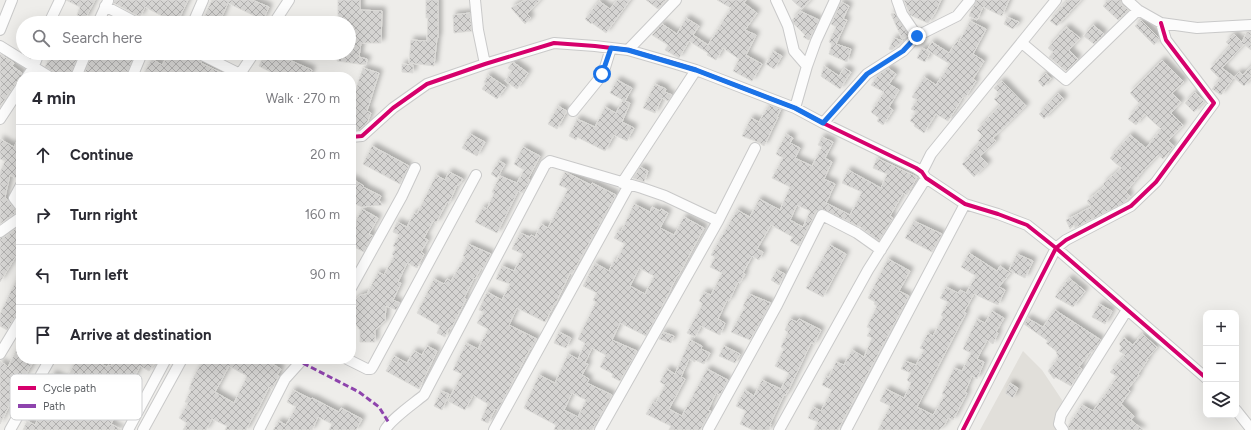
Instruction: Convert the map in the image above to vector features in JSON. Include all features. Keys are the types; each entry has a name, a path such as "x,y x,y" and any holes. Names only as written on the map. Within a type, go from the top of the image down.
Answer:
{"street":[{"path":"0,30 12,0"},
{"path":"53,16 60,0"},
{"path":"196,16 203,0"},
{"path":"279,16 289,0"},
{"path":"475,0 478,30 485,64"},
{"path":"628,50 676,0"},
{"path":"776,0 788,26 794,51 807,66"},
{"path":"795,108 816,41 835,0"},
{"path":"897,0 902,14 917,36"},
{"path":"823,123 867,74 903,51 917,36 957,16 970,0"},
{"path":"779,430 864,277 924,175 931,154 1056,0"},
{"path":"1127,0 1138,10 1161,23 1197,28 1251,25"},
{"path":"101,16 107,3 126,16"},
{"path":"1022,43 1066,80 1138,10"},
{"path":"963,430 1056,248 1066,240 1131,206 1156,182 1214,103 1166,40 1161,23"},
{"path":"356,136 362,136 393,108 427,84 485,64 554,43 628,50 696,70 795,108 924,175 965,204 1027,225 1056,248 1203,375"},
{"path":"0,46 16,57"},
{"path":"574,111 602,74 611,48"},
{"path":"21,60 41,72"},
{"path":"30,72 36,60"},
{"path":"78,72 83,60"},
{"path":"134,72 139,60"},
{"path":"211,60 234,72"},
{"path":"244,72 250,60"},
{"path":"494,430 625,184 696,70"},
{"path":"0,119 16,95"},
{"path":"600,430 718,221 755,148"},
{"path":"385,430 389,423 424,395 545,165 550,161 666,196 718,221"},
{"path":"356,279 402,196 415,168"},
{"path":"356,364 367,369 371,369 374,366 476,174"},
{"path":"846,430 965,204"},
{"path":"708,430 777,305 822,215 857,233 881,250"},
{"path":"0,232 16,221"},
{"path":"1063,430 1059,424 1061,415 1127,310"},
{"path":"0,354 16,327"},
{"path":"42,374 47,364"},
{"path":"142,404 163,364"},
{"path":"143,430 179,364"},
{"path":"258,430 285,379 298,364"},
{"path":"1239,414 1251,429"},
{"path":"10,430 16,420"},
{"path":"128,430 133,420"}],"shaded area":[{"path":"1023,351 1042,370 1064,403 1055,419 1061,430 980,430"}],"building":[{"path":"66,0 95,0 87,16 77,15 80,7"},
{"path":"114,0 188,0 180,16 162,16 145,7 140,16 138,16 114,3"},
{"path":"212,0 252,0 269,7 265,16 255,16 228,3 222,16 204,16"},
{"path":"338,0 360,0 360,10 382,11 381,43 361,43 359,57 367,59 366,65 337,61 356,60 356,16 338,16"},
{"path":"426,0 438,0 438,38 434,66 409,63 411,40 427,40 428,18 426,18"},
{"path":"525,0 540,0 527,14 531,18 525,24 511,8"},
{"path":"617,0 630,0 606,33 585,19 599,1 610,9"},
{"path":"646,0 666,0 658,9"},
{"path":"717,0 746,0 744,3 757,13 745,30 756,35 746,55 762,64 752,81 733,71 739,59 723,48 716,60 689,41 679,58 665,50 668,45 652,35 662,24 677,34 686,18 699,26 693,35 708,45 731,8"},
{"path":"792,0 810,0 802,9"},
{"path":"904,0 941,0 928,23 910,15"},
{"path":"976,0 1009,0 1002,16 983,7 977,20 969,16"},
{"path":"1068,0 1081,0 1057,26 1050,21"},
{"path":"1108,0 1121,0 1122,5 1129,10 1118,20 1103,6"},
{"path":"841,2 849,6 843,19 847,20 836,44 851,49 847,62 829,54 832,44 829,42 836,27 831,24"},
{"path":"800,11 819,20 809,40 803,37 805,35 792,20"},
{"path":"470,13 472,31 454,33 453,15"},
{"path":"895,13 909,35 902,39 891,14"},
{"path":"1007,17 1019,22 1013,29 1004,24"},
{"path":"1141,20 1159,38 1154,45 1135,26"},
{"path":"970,21 986,29 973,54 984,61 973,79 976,81 965,98 963,97 948,121 936,114 924,133 910,121 916,112 911,109 917,100 912,97 924,77 936,85 950,64 927,50 932,42 949,53 957,41 959,42"},
{"path":"1093,25 1104,34 1094,44 1084,36"},
{"path":"1066,27 1080,38 1069,50 1078,59 1066,71 1049,57 1053,52 1048,48"},
{"path":"1247,32 1251,32 1251,50 1244,44 1222,68 1234,77 1221,95 1212,89 1220,79 1210,69 1230,46 1226,42 1234,34 1242,42"},
{"path":"894,38 903,41 892,50 889,49"},
{"path":"922,48 930,52 925,62 917,58"},
{"path":"773,51 782,56 774,69 766,64"},
{"path":"0,54 14,63 12,66 21,72 16,72 16,83 0,107"},
{"path":"49,60 76,60 72,72 54,72 45,67"},
{"path":"89,60 132,60 128,72 85,72"},
{"path":"151,60 162,65 165,60 198,60 202,62 201,63 220,72 145,72"},
{"path":"262,60 289,60 312,70 311,72 270,72 259,66"},
{"path":"1162,60 1184,82 1172,93 1181,102 1171,113 1183,125 1168,141 1174,146 1163,159 1158,155 1142,172 1126,192 1130,196 1124,203 1075,228 1074,225 1070,229 1066,220 1091,207 1087,201 1105,186 1103,184 1121,168 1110,158 1130,135 1146,148 1161,129 1145,114 1136,125 1128,119 1140,104 1130,93"},
{"path":"513,62 528,73 517,89 505,81 512,71 508,68"},
{"path":"402,64 413,65 413,73 402,72"},
{"path":"824,66 839,76 844,68 851,72 840,89 821,76"},
{"path":"1251,66 1251,78 1244,86 1234,78 1239,72 1243,75"},
{"path":"363,68 379,73 367,111 371,113 367,123 359,130 356,130 356,88"},
{"path":"888,68 896,74 889,84 899,90 889,107 893,110 883,125 877,121 879,118 871,112 884,92 871,85 878,75"},
{"path":"1046,73 1051,79 1043,87 1038,81"},
{"path":"488,75 506,87 497,99 482,89 486,83 484,82"},
{"path":"617,80 632,88 625,101 630,103 622,122 634,128 627,141 614,135 605,151 577,137 576,140 569,136 577,119 595,127 605,107 616,113 623,100 610,93"},
{"path":"1002,81 1026,106 993,138 996,141 980,156 988,164 974,177 962,164 969,158 968,156 980,143 978,141 983,136 977,130 1000,105 994,99 1000,94 994,88"},
{"path":"655,84 666,89 665,92 672,95 668,101 662,98 655,113 643,108"},
{"path":"1195,92 1204,101 1194,112 1185,103"},
{"path":"1058,93 1064,99 1044,119 1039,114"},
{"path":"769,105 781,109 764,146 742,136 751,118 759,122"},
{"path":"558,106 567,111 557,129 548,124"},
{"path":"470,134 485,142 477,156 462,148"},
{"path":"786,134 793,138 790,143 800,148 795,158 812,166 822,147 818,145 822,137 833,142 825,158 832,162 824,179 835,184 826,203 850,215 862,192 842,183 848,170 881,188 887,174 873,168 877,158 917,177 907,195 903,193 890,216 893,218 879,241 860,227 822,209 816,212 799,246 790,241 793,237 771,225 757,249 763,252 759,260 752,256 743,273 745,274 740,283 738,282 729,301 727,300 718,319 725,323 720,335 701,326 695,337 687,333 702,305 699,301 704,292 711,295 722,273 710,267 715,257 711,255 737,210 750,217 759,199 780,210 790,187 772,178 783,158 776,154","holes":["797,205 810,211 803,227 790,220"]},
{"path":"0,139 14,147 16,143 16,178 10,175 5,197 16,213 0,224 0,172 5,161 0,159"},
{"path":"372,146 409,166 400,184 363,164"},
{"path":"523,147 540,156 528,179 530,180 523,193 518,191 497,233 475,222 483,207 487,209 494,193 492,192 500,176 517,183 524,170 514,164"},
{"path":"499,161 505,164 497,178 491,174"},
{"path":"640,167 648,171 644,182 633,178"},
{"path":"449,172 463,179 459,185 457,185 449,203 447,202 436,223 433,221 424,238 428,240 421,252 424,254 417,268 407,263 398,282 401,283 393,300 400,303 396,310 386,306 385,321 375,330 375,342 360,342 360,330 356,324 356,299 361,295 367,294 378,272 384,275 394,256 392,254 396,248 393,246 399,235 393,232 397,222 407,227 414,213 417,214 436,175 445,180"},
{"path":"565,172 616,195 572,274 570,273 545,322 517,308 509,325 537,339 530,349 498,410 495,409 488,423 481,420 488,404 473,395 465,410 448,401 462,374 453,370 466,343 478,349 488,329 477,323 484,312 479,310 487,292 502,300 510,284 496,279 502,266 514,271 523,254 512,249 520,233 530,237 531,235 535,237 541,224 548,228 568,189 559,185"},
{"path":"356,181 364,186 363,187 381,196 379,200 382,205 362,207 356,204"},
{"path":"634,204 650,212 652,207 660,211 661,209 668,213 660,228 674,235 684,217 704,228 646,336 620,323 612,340 637,351 620,381 612,377 613,374 600,367 606,355 592,348 585,363 588,364 582,375 589,379 587,383 612,395 592,430 554,430 556,425 524,408 539,375 555,383 568,354 578,359 585,343 578,339 596,302 593,300 597,293 583,286 595,263 609,271 614,260 616,261 625,244 614,238 618,231 621,232","holes":["639,268 654,276 645,294 630,286","572,393 586,400 578,417 564,410"]},
{"path":"362,209 378,218 369,234 373,236 364,252 356,248 356,221"},
{"path":"914,221 942,234 932,252 905,238"},
{"path":"16,229 16,256 0,282 0,238"},
{"path":"468,244 491,254 483,269 481,268 475,279 474,278 464,298 466,299 451,329 449,328 445,337 437,333 440,326 417,313 434,279 444,284 447,279 451,281 465,257 463,256"},
{"path":"830,245 846,254 823,297 806,288"},
{"path":"969,253 997,271 1000,266 1010,273 999,287 1005,290 998,305 974,294 964,312 966,313 917,407 933,415 945,395 942,394 954,368 962,371 971,353 963,349 977,319 985,323 992,311 1004,318 996,332 998,333 993,344 987,340 977,359 984,362 977,379 972,376 965,392 967,393 953,420 948,418 944,426 939,430 878,430 890,406 880,401 886,389 904,398 911,383 907,380 911,373 901,369 905,361 916,365 924,350 920,348 928,333 933,336 943,317 941,315 948,302 940,298 946,287 958,293 960,290 966,293 976,276 961,267"},
{"path":"1017,254 1033,261 1025,278 1009,270"},
{"path":"888,259 910,271 899,291 909,296 838,430 814,430 818,422 808,418 813,407 821,411 832,390 822,385 826,376 829,377 836,362 844,365 852,350 864,357 872,338 867,336 871,329 867,327 877,306 874,304 875,302 868,298"},
{"path":"777,270 785,274 779,285 771,280"},
{"path":"1069,278 1085,291 1073,307 1055,297"},
{"path":"16,280 16,315 7,330 0,326 0,314"},
{"path":"749,294 771,303 750,340 731,332 745,307 743,306"},
{"path":"1099,304 1112,311 1105,324 1092,317"},
{"path":"1055,310 1101,340 1092,353 1090,352 1079,367 1082,369 1071,386 1055,377 1054,379 1048,371 1058,358 1056,351 1046,343 1048,341 1024,324 1027,318 1043,327"},
{"path":"790,319 797,322 799,319 821,330 814,344 811,343 770,424 769,430 753,430 740,424 746,411 736,406 745,390 754,396 762,380 781,389 789,373 775,366 784,349 781,347 788,332 785,330"},
{"path":"559,332 571,338 566,348 554,343"},
{"path":"663,332 674,336 671,343 659,339"},
{"path":"1142,334 1157,347 1147,359 1138,374 1139,375 1128,389 1130,391 1121,404 1134,416 1131,420 1143,430 1069,430 1068,426 1082,405 1093,411 1117,377 1110,372 1125,355 1119,351 1122,347 1119,344 1124,338 1133,345"},
{"path":"690,340 702,346 701,349 710,353 704,364 689,359 681,377 685,379 669,409 682,416 707,369 728,380 720,395 716,393 708,410 711,411 700,430 669,430 671,426 646,414 653,402 656,403 665,385 660,382 667,369 675,374"},
{"path":"427,346 437,351 419,389 386,371 394,356 407,363 414,351 422,355"},
{"path":"724,346 740,354 735,363 719,356"},
{"path":"16,351 16,364 32,364 26,374 10,374 10,404 0,424 0,361 8,367"},
{"path":"74,364 101,364 107,367 108,365 111,366 112,364 154,364 149,371 140,366 136,374 69,374"},
{"path":"201,364 272,364 281,369 272,389 269,387 246,430 225,430 227,426 212,419 206,430 183,430 187,423 179,418 188,403 185,402 191,390 189,389","holes":["229,366 247,376 234,403 215,392"]},
{"path":"1010,383 1018,388 1013,398 1005,393"},
{"path":"293,390 339,412 341,408 362,419 356,430 329,430 332,424 318,417 312,430 273,430 279,421 286,425 296,407 287,402"},
{"path":"441,391 449,394 442,410 434,406"},
{"path":"38,420 113,420 111,424 122,430 23,430 27,421 35,425"}],"marked path":[{"path":"305,364 359,392 379,407 389,423"}],"cycle path":[{"path":"963,430 1056,248 1066,240 1131,206 1156,182 1214,103 1166,40 1161,23"},
{"path":"356,137 362,136 393,108 427,84 485,64 554,43 628,50 696,70 795,108 916,168 922,172 926,178 965,204 1027,225 1056,248 1203,375"}],"route":[{"path":"602,74 611,48 628,50 696,70 795,108 823,123 867,74 903,51 917,36"}]}
